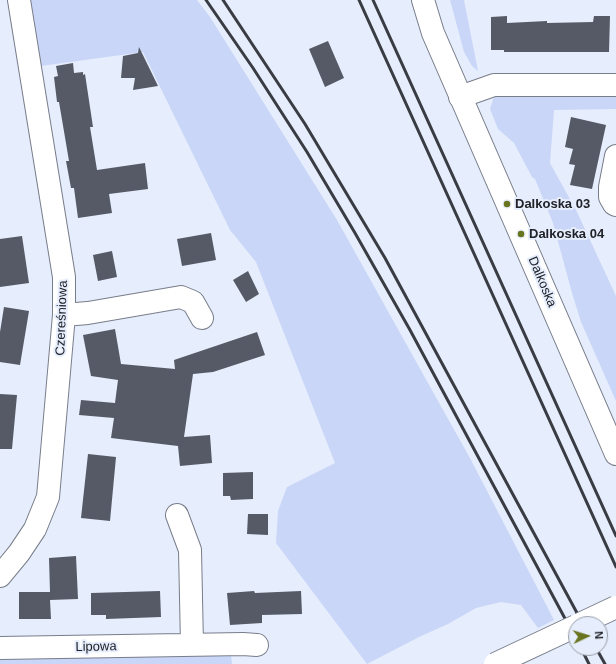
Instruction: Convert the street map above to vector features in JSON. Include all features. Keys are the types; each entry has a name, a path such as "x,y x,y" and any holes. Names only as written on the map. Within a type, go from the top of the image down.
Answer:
{"street":[{"name":"Czereśniowa","path":"0,576 19,553 35,529 48,497 64,315 64,277 19,0"},
{"name":"Dalkoska","path":"423,0 433,33 460,97 616,454"},
{"path":"460,97 494,85 616,85"},
{"path":"616,156 610,186 610,197 616,205"},
{"path":"64,315 88,313 181,297 193,302 202,318"},
{"path":"177,516 190,550 192,645"},
{"path":"597,616 616,607"},
{"path":"495,664 568,630"},
{"name":"Lipowa","path":"0,648 257,645"}],"shaded area":[{"path":"30,0 197,0 210,17 337,220 471,460 554,620 538,628 521,605 501,602 476,608 448,624 367,664 276,543 278,511 287,487 335,463 256,262 230,230 143,52 41,66"},
{"path":"450,0 464,0 478,71 472,66 464,52"},
{"path":"495,94 616,95 616,109 554,110 550,163 577,212 616,296 616,401 581,322 553,223 535,179 532,177 514,143 498,129 490,109"},
{"path":"231,655 232,664 0,664 0,657"}],"building":[{"path":"507,16 507,23 547,21 547,23 593,22 594,16 610,16 609,52 504,52 504,50 491,50 491,17"},
{"path":"328,41 344,78 325,87 309,49"},
{"path":"139,47 158,86 133,90 135,78 121,78 123,56 138,53"},
{"path":"73,63 74,73 83,72 83,75 85,74 93,127 90,127 97,170 145,163 148,189 109,194 112,213 78,218 74,188 71,188 66,161 69,161 59,102 57,102 54,77 58,76 56,66"},
{"path":"571,117 606,125 592,189 570,185 575,165 569,164 573,149 565,147"},
{"path":"211,233 216,260 182,266 177,239"},
{"path":"22,236 29,283 0,287 0,239"},
{"path":"112,251 117,277 98,281 93,255"},
{"path":"248,271 259,294 246,302 233,280"},
{"path":"4,307 29,311 20,365 0,362 0,332"},
{"path":"115,329 121,364 175,369 174,360 257,332 265,355 213,372 193,374 184,437 210,435 212,463 180,466 178,446 111,438 114,418 79,415 81,400 115,403 118,380 91,376 83,335"},
{"path":"0,394 17,395 12,449 0,449"},
{"path":"88,454 116,457 110,521 81,518"},
{"path":"253,472 253,499 231,500 230,496 223,496 223,473"},
{"path":"248,514 268,514 268,535 247,534"},
{"path":"76,556 78,599 50,600 51,619 19,619 19,592 50,592 49,558"},
{"path":"160,591 161,617 106,619 106,615 91,615 91,593"},
{"path":"254,591 255,593 301,591 302,614 262,615 262,623 230,625 227,593"}],"railway":[{"path":"206,0 253,68 307,152 355,233 410,330 568,624"},
{"path":"223,0 305,124 385,258 579,616"},
{"path":"359,0 616,567"},
{"path":"373,0 616,536"},
{"path":"585,656 589,664"},
{"path":"600,656 605,664"}],"place":[{"name":"Dalkoska 03","path":"507,204"},
{"name":"Dalkoska 04","path":"521,234"}]}
